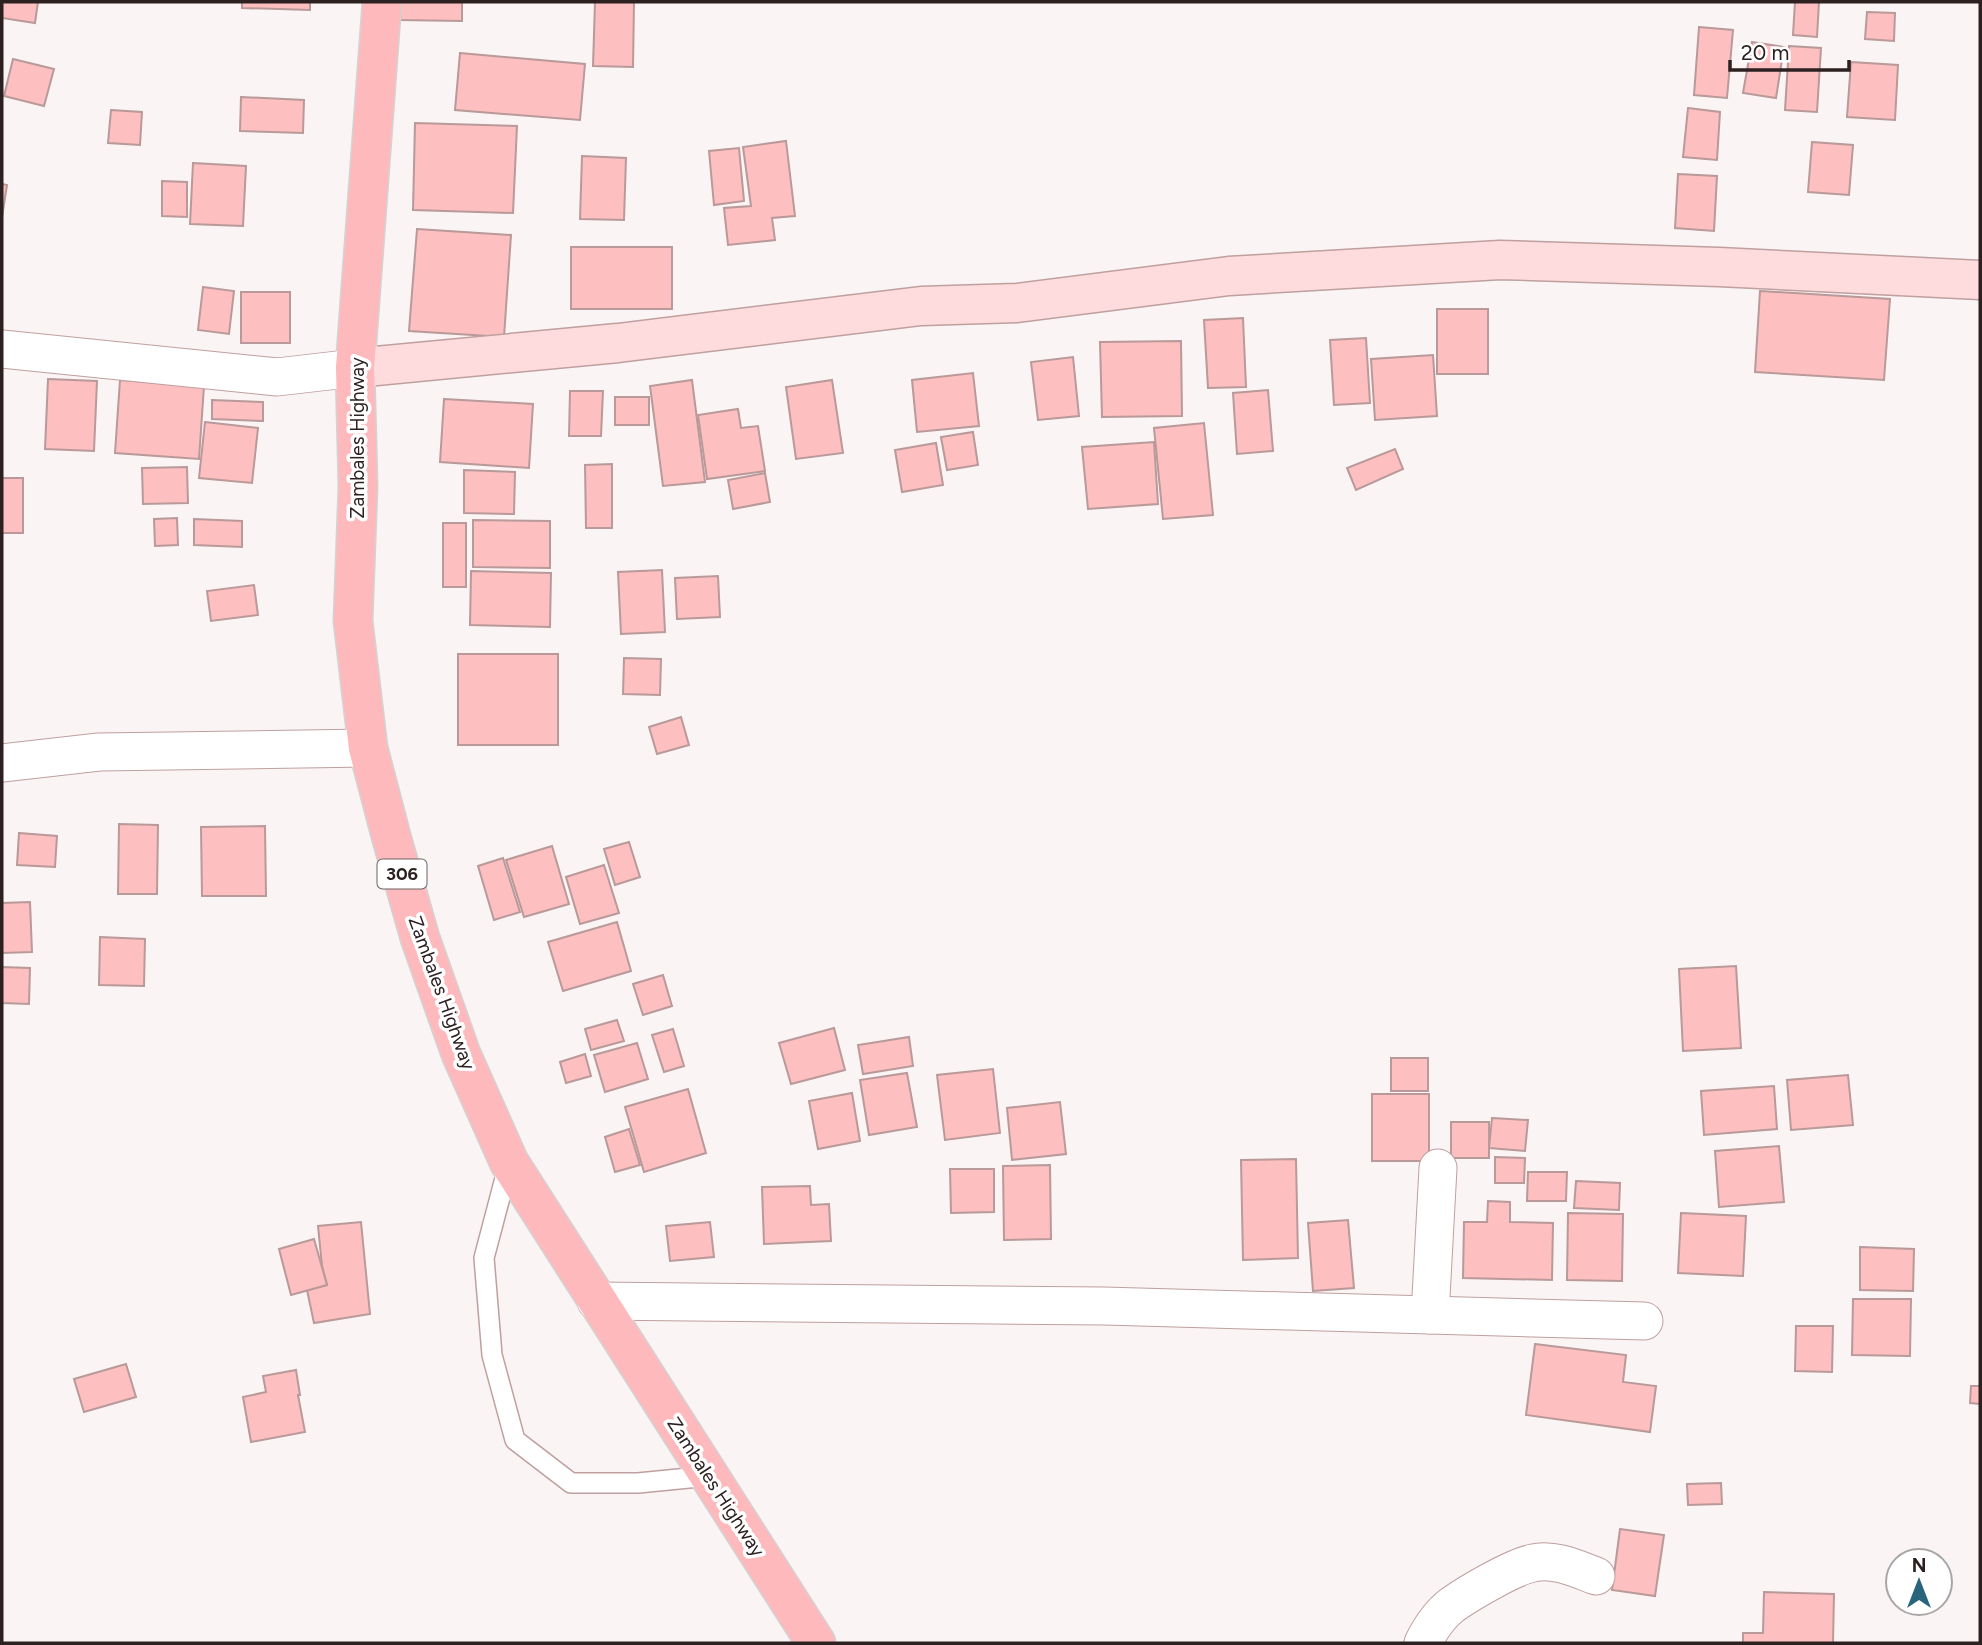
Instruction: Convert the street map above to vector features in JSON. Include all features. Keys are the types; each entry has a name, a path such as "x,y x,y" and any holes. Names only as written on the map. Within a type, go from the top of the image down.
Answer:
{"main road":[{"name":"Zambales Highway","path":"382,2 355,368 358,486 353,621 368,748 420,938 461,1054 509,1162 816,1643"}],"street":[{"path":"2,349 277,377 618,343 921,306 1017,303 1228,276 1500,260 1719,267 1980,280 1980,272"},
{"path":"2,763 99,752 368,748"},
{"path":"1430,1315 1438,1168"},
{"path":"596,1301 1104,1306 1644,1321"},
{"path":"1423,1643 1431,1627 1451,1606 1506,1574 1534,1563 1555,1563 1596,1576"}],"lane":[{"path":"509,1162 484,1258 492,1355 515,1440 571,1483 638,1483 709,1476"}],"building":[{"path":"2,2 38,2 35,23 2,18"},
{"path":"242,2 310,2 310,10 242,8"},
{"path":"401,2 462,2 462,21 400,20"},
{"path":"595,2 634,2 633,67 593,66"},
{"path":"1795,2 1819,2 1817,37 1793,35"},
{"path":"1867,12 1895,13 1894,41 1865,39"},
{"path":"1699,27 1733,30 1727,98 1694,95"},
{"path":"1752,42 1784,47 1776,98 1743,93"},
{"path":"1789,46 1821,48 1817,112 1785,110"},
{"path":"460,53 585,64 580,120 455,110"},
{"path":"13,59 54,69 44,106 4,96"},
{"path":"1851,62 1898,65 1895,120 1847,117"},
{"path":"241,97 304,100 303,133 240,131"},
{"path":"1688,108 1720,112 1717,160 1683,157"},
{"path":"111,110 142,112 140,145 108,143"},
{"path":"415,123 517,126 513,213 413,210"},
{"path":"786,141 795,216 772,218 775,240 728,245 724,208 751,206 743,147"},
{"path":"1812,142 1853,145 1849,195 1808,192"},
{"path":"739,148 744,201 714,205 709,151"},
{"path":"582,156 626,158 624,220 580,219"},
{"path":"193,163 246,166 243,226 190,224"},
{"path":"1678,174 1717,176 1714,231 1675,228"},
{"path":"162,181 187,182 187,217 162,216"},
{"path":"2,184 7,185 2,217"},
{"path":"417,229 511,235 504,337 409,331"},
{"path":"571,247 672,247 672,309 571,309"},
{"path":"203,287 234,291 229,334 198,330"},
{"path":"1760,291 1890,299 1884,380 1755,372"},
{"path":"241,292 290,292 290,343 241,343"},
{"path":"1437,309 1488,309 1488,374 1437,374"},
{"path":"1243,318 1246,387 1208,388 1204,320"},
{"path":"1366,338 1370,403 1334,405 1330,340"},
{"path":"1181,341 1182,416 1102,417 1100,342"},
{"path":"1433,355 1437,416 1375,420 1371,359"},
{"path":"1073,357 1079,416 1038,420 1031,362"},
{"path":"973,373 979,426 917,432 912,380"},
{"path":"48,379 97,381 94,451 45,449"},
{"path":"120,380 204,386 199,459 115,453"},
{"path":"692,380 705,482 663,486 650,386"},
{"path":"832,380 843,453 796,459 786,387"},
{"path":"1268,390 1273,451 1237,454 1233,393"},
{"path":"570,391 603,391 601,436 569,436"},
{"path":"615,397 649,397 649,425 615,425"},
{"path":"444,399 533,404 529,468 440,462"},
{"path":"212,400 263,402 263,421 212,419"},
{"path":"738,409 741,428 758,426 765,471 707,479 698,415"},
{"path":"205,422 258,428 252,483 199,478"},
{"path":"1204,423 1213,515 1163,519 1154,428"},
{"path":"973,432 978,465 947,470 941,437"},
{"path":"1154,442 1158,504 1088,509 1082,447"},
{"path":"936,443 943,485 902,492 895,450"},
{"path":"1395,449 1403,469 1356,490 1347,468"},
{"path":"612,464 612,528 586,528 585,465"},
{"path":"187,467 188,503 143,504 142,468"},
{"path":"464,470 515,472 514,514 464,513"},
{"path":"765,473 770,502 733,509 728,480"},
{"path":"2,478 23,478 23,533 2,533"},
{"path":"177,518 178,545 155,546 154,519"},
{"path":"194,519 242,521 242,547 194,545"},
{"path":"473,520 550,521 550,568 473,567"},
{"path":"443,523 466,523 466,587 443,587"},
{"path":"662,570 665,632 621,634 618,572"},
{"path":"471,571 551,573 550,627 470,625"},
{"path":"718,576 720,617 677,619 675,578"},
{"path":"254,585 258,615 211,621 207,591"},
{"path":"458,654 558,654 558,745 458,745"},
{"path":"624,658 661,659 660,695 623,694"},
{"path":"681,717 689,745 657,754 649,727"},
{"path":"119,824 158,825 157,894 118,894"},
{"path":"265,826 266,896 202,896 201,827"},
{"path":"19,833 57,836 55,867 17,865"},
{"path":"629,842 640,877 615,885 604,849"},
{"path":"552,846 569,904 524,917 506,860"},
{"path":"503,858 520,912 494,920 478,866"},
{"path":"604,865 619,913 580,924 566,877"},
{"path":"30,902 32,952 2,953 2,903"},
{"path":"617,922 631,971 563,991 548,942"},
{"path":"100,937 145,939 144,986 99,985"},
{"path":"1736,966 1741,1048 1683,1051 1679,969"},
{"path":"2,967 30,968 29,1004 2,1003"},
{"path":"663,975 672,1006 643,1015 633,984"},
{"path":"617,1020 624,1041 591,1050 585,1029"},
{"path":"834,1028 845,1070 791,1084 779,1043"},
{"path":"673,1029 684,1066 664,1072 652,1035"},
{"path":"909,1037 913,1066 863,1074 858,1045"},
{"path":"637,1043 648,1079 605,1092 594,1055"},
{"path":"585,1054 591,1076 566,1083 560,1062"},
{"path":"1391,1058 1428,1058 1428,1091 1391,1091"},
{"path":"993,1069 1000,1133 945,1140 937,1075"},
{"path":"907,1073 917,1127 869,1135 860,1080"},
{"path":"1848,1075 1853,1125 1791,1130 1787,1080"},
{"path":"1774,1086 1777,1129 1704,1135 1701,1091"},
{"path":"688,1089 706,1153 644,1172 625,1107"},
{"path":"852,1093 860,1141 818,1149 809,1101"},
{"path":"1372,1094 1429,1094 1429,1161 1372,1161"},
{"path":"1060,1102 1066,1154 1012,1160 1007,1108"},
{"path":"1492,1118 1528,1120 1525,1151 1489,1148"},
{"path":"1451,1122 1489,1122 1489,1158 1451,1158"},
{"path":"629,1129 640,1165 615,1172 605,1137"},
{"path":"1779,1146 1784,1202 1719,1207 1715,1151"},
{"path":"1495,1157 1525,1158 1524,1183 1495,1183"},
{"path":"1296,1159 1298,1258 1243,1260 1241,1160"},
{"path":"1050,1165 1051,1239 1004,1240 1003,1166"},
{"path":"950,1169 994,1169 994,1212 951,1213"},
{"path":"1528,1172 1567,1172 1566,1201 1527,1201"},
{"path":"1576,1181 1620,1183 1619,1210 1574,1208"},
{"path":"810,1186 811,1205 829,1204 831,1241 764,1244 762,1187"},
{"path":"1488,1201 1510,1202 1510,1222 1553,1223 1552,1280 1463,1278 1464,1222 1487,1222"},
{"path":"1568,1213 1623,1214 1622,1281 1567,1280"},
{"path":"1681,1213 1746,1216 1743,1276 1678,1273"},
{"path":"1348,1220 1354,1288 1313,1291 1308,1223"},
{"path":"361,1222 370,1314 314,1323 307,1290 327,1285 318,1226"},
{"path":"710,1222 714,1257 670,1261 666,1226"},
{"path":"314,1239 327,1285 291,1295 279,1249"},
{"path":"1860,1247 1914,1249 1913,1291 1860,1290"},
{"path":"1853,1299 1911,1299 1910,1356 1852,1355"},
{"path":"1796,1326 1833,1326 1832,1372 1795,1371"},
{"path":"1535,1344 1626,1355 1623,1382 1656,1386 1650,1432 1526,1415"},
{"path":"126,1364 136,1397 84,1412 74,1379"},
{"path":"296,1370 305,1432 251,1442 243,1397 266,1392 263,1376"},
{"path":"1971,1386 1980,1386 1980,1404 1970,1403"},
{"path":"1721,1483 1722,1504 1688,1505 1687,1484"},
{"path":"1620,1529 1664,1535 1655,1596 1612,1590"},
{"path":"1764,1592 1834,1594 1833,1643 1743,1643 1743,1633 1763,1633"}]}
